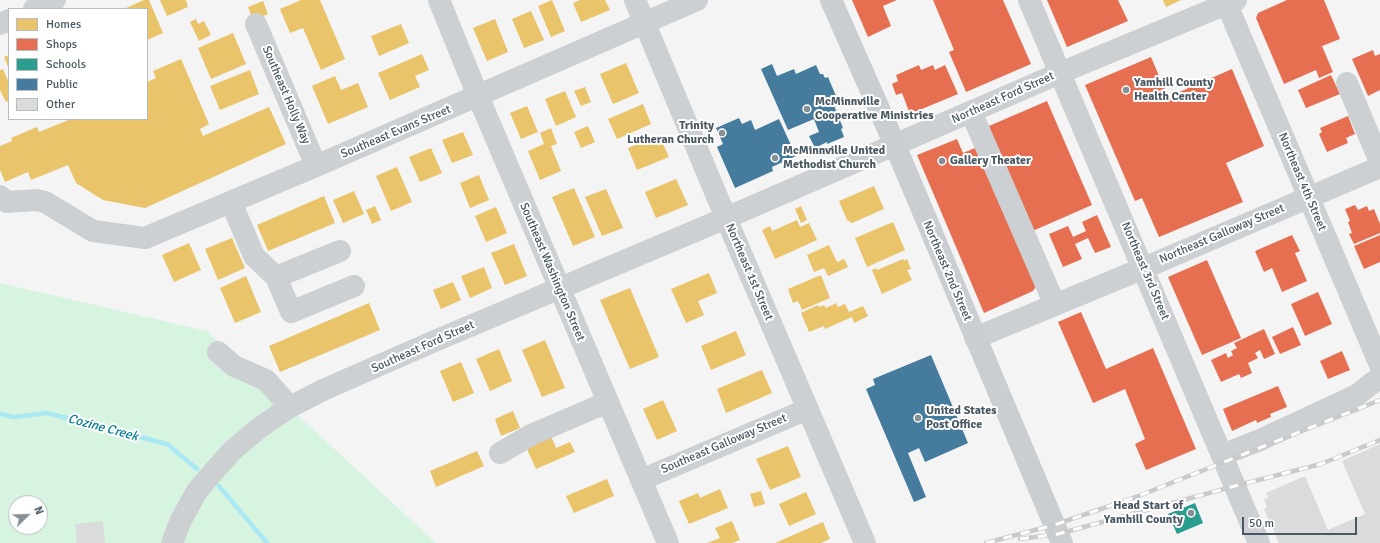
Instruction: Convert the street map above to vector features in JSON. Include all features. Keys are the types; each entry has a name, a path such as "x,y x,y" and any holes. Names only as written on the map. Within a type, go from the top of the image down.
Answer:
{"main road":[{"name":"Northeast 2nd Street","path":"831,0 895,146 1062,543"}],"street":[{"path":"35,8 55,0"},
{"name":"Southeast Washington Street","path":"438,0 668,543"},
{"name":"Northeast 1st Street","path":"635,0 726,218 865,543"},
{"name":"Southeast Evans Street","path":"0,196 7,202 36,200 45,202 93,231 145,238 316,166 697,0"},
{"name":"Northeast 3rd Street","path":"1029,0 1260,543"},
{"name":"Northeast Ford Street","path":"726,218 1229,1"},
{"name":"Northeast 4th Street","path":"1229,1 1308,197 1380,365"},
{"name":"Southeast Holly Way","path":"256,24 316,166"},
{"path":"1347,83 1380,162"},
{"path":"971,112 1055,305"},
{"name":"Northeast Galloway Street","path":"975,338 1144,268 1380,167"},
{"path":"231,202 254,256 276,277 291,312 354,286"},
{"name":"Southeast Ford Street","path":"172,543 180,520 197,490 232,451 259,428 290,407 323,390 726,218"},
{"path":"276,277 340,251"},
{"path":"218,352 234,366 266,380 290,407"},
{"path":"1222,455 1260,440 1357,395 1380,377"},
{"path":"500,454 531,435 608,402"},
{"name":"Southeast Galloway Street","path":"641,480 808,409"}],"green space":[{"path":"0,283 207,331 436,543 0,543"}],"building: Homes":[{"path":"144,0 149,0 163,33 148,40 148,8 126,8"},
{"path":"160,0 186,0 188,7 167,16"},
{"path":"301,0 320,0 345,59 321,70 303,28 290,33 280,9"},
{"path":"552,0 565,31 551,37 538,6"},
{"path":"580,0 605,0 610,10 581,22 573,3"},
{"path":"1163,0 1181,0 1166,7"},
{"path":"263,1 268,14 253,20 248,7"},
{"path":"531,11 544,40 524,48 512,19"},
{"path":"196,19 198,24 204,21 211,35 199,41 190,22"},
{"path":"495,19 508,52 487,61 473,28"},
{"path":"401,24 409,43 379,56 371,36"},
{"path":"233,33 246,64 211,79 198,48"},
{"path":"422,54 429,70 415,76 420,87 390,100 378,73"},
{"path":"8,55 8,67 4,57"},
{"path":"181,59 209,124 200,129 203,136 269,107 286,144 145,208 103,200 76,183 68,165 31,180 28,172 5,182 0,170 0,146 12,141 11,138 37,127 39,132 69,120 148,120 148,82 156,78 153,71"},
{"path":"626,63 639,93 613,104 600,74"},
{"path":"3,69 8,81 8,101 6,102 0,90 0,70"},
{"path":"250,70 259,94 220,110 210,86"},
{"path":"335,76 341,90 358,83 368,107 328,124 312,86"},
{"path":"585,87 591,102 581,106 574,91"},
{"path":"565,91 576,117 556,126 545,99"},
{"path":"643,104 651,124 617,139 608,119"},
{"path":"527,106 538,132 521,139 510,113"},
{"path":"588,126 595,142 581,148 574,132"},
{"path":"551,128 557,144 551,146 561,171 540,180 528,151 544,144 540,133"},
{"path":"463,132 473,155 452,163 442,140"},
{"path":"659,135 669,157 637,170 628,148"},
{"path":"431,148 442,173 420,182 409,157"},
{"path":"397,167 412,202 391,211 376,176"},
{"path":"479,175 489,200 470,208 460,183"},
{"path":"676,179 688,205 656,218 645,192"},
{"path":"874,186 884,209 852,223 847,220 839,201"},
{"path":"574,188 595,237 573,246 552,197"},
{"path":"606,189 623,228 602,236 585,197"},
{"path":"354,191 364,214 343,223 333,200"},
{"path":"324,196 335,223 268,251 257,225"},
{"path":"375,206 381,220 372,224 366,210"},
{"path":"801,206 807,220 801,223 795,209"},
{"path":"496,207 507,233 486,242 475,216"},
{"path":"797,220 800,227 809,223 817,240 775,259 762,230 770,226 772,231"},
{"path":"893,222 905,250 867,267 855,238"},
{"path":"232,238 245,268 218,280 205,249"},
{"path":"189,243 201,270 174,282 162,255"},
{"path":"514,244 527,276 505,285 491,253"},
{"path":"829,245 837,262 844,259 848,267 828,276 824,268 814,272 807,255"},
{"path":"903,259 904,261 907,259 911,269 907,270 912,280 882,294 872,270 876,268 877,270"},
{"path":"484,267 492,288 470,298 461,276"},
{"path":"709,273 717,293 698,301 704,315 686,323 671,289"},
{"path":"821,275 830,298 802,310 798,301 793,303 788,289"},
{"path":"246,276 261,312 235,323 220,288"},
{"path":"453,282 461,300 441,309 433,290"},
{"path":"630,288 659,357 630,369 600,300"},
{"path":"369,303 380,330 280,372 269,346"},
{"path":"836,303 838,307 845,304 849,312 863,306 868,316 854,323 852,317 825,329 824,326 809,332 801,313 818,305 819,307 824,305 826,308"},
{"path":"736,331 746,355 711,370 701,346"},
{"path":"545,340 565,388 542,397 522,350"},
{"path":"499,349 512,381 490,391 476,359"},
{"path":"461,362 474,393 453,402 440,371"},
{"path":"762,370 772,393 726,413 717,389"},
{"path":"663,400 677,431 657,440 643,409"},
{"path":"513,411 520,428 501,436 495,419"},
{"path":"551,436 556,448 570,442 575,452 536,469 526,447"},
{"path":"788,446 801,477 770,490 756,459"},
{"path":"477,451 484,466 436,487 430,471"},
{"path":"607,479 614,496 574,513 566,496"},
{"path":"720,489 728,508 689,524 679,501 698,493 700,498"},
{"path":"761,491 765,504 754,507 750,494"},
{"path":"806,492 816,514 789,526 779,504"},
{"path":"732,521 740,540 732,543 707,543 720,538 715,528"},
{"path":"823,522 830,539 821,543 775,543"}],"building: Shops":[{"path":"852,0 897,0 883,6 891,26 868,37"},
{"path":"933,0 1003,0 1031,64 966,92 949,52 954,50"},
{"path":"1047,0 1118,0 1128,21 1067,47"},
{"path":"1287,0 1324,0 1340,39 1322,46 1333,72 1319,78 1316,70 1284,84 1256,18 1258,13"},
{"path":"1373,50 1375,56 1380,54 1380,90 1368,96 1352,59"},
{"path":"1151,57 1168,97 1232,69 1264,146 1226,163 1243,202 1159,237 1142,198 1135,201 1085,85"},
{"path":"919,65 921,70 933,65 935,70 945,65 958,94 910,114 902,93 896,95 892,84 898,81 896,75"},
{"path":"1331,75 1340,94 1306,108 1298,90"},
{"path":"1047,101 1092,205 1028,233 982,129"},
{"path":"1348,116 1355,134 1346,138 1348,143 1327,152 1319,134 1322,132 1320,128"},
{"path":"957,139 963,153 982,145 1035,284 1033,291 984,313 917,155"},
{"path":"1355,205 1358,210 1367,206 1369,211 1374,209 1380,224 1380,233 1354,244 1349,234 1352,233 1348,222 1350,221 1345,209"},
{"path":"1097,215 1111,247 1095,253 1088,238 1075,244 1082,259 1063,267 1049,234 1068,226 1073,237 1086,231 1082,222"},
{"path":"1292,235 1300,251 1295,253 1307,281 1282,292 1272,268 1264,272 1255,251"},
{"path":"1380,235 1380,262 1364,269 1354,246"},
{"path":"1207,260 1241,338 1202,355 1168,277"},
{"path":"1318,292 1332,324 1305,336 1291,304"},
{"path":"1081,312 1106,369 1153,348 1196,449 1146,470 1135,444 1145,439 1125,389 1093,403 1058,322"},
{"path":"1293,327 1301,345 1280,354 1272,337"},
{"path":"1264,329 1275,354 1264,359 1260,350 1255,353 1258,358 1248,363 1252,373 1241,378 1239,374 1221,382 1211,360 1226,353 1228,358 1233,355 1231,351 1237,348 1234,343"},
{"path":"1342,351 1350,370 1328,379 1320,361"},
{"path":"1278,386 1287,407 1270,414 1271,417 1257,423 1256,420 1232,431 1223,409"}],"building: Schools":[{"path":"1195,503 1203,523 1177,534 1168,514"}],"building: Public":[{"name":"McMinnville Cooperative Ministries","path":"772,64 777,76 794,69 796,74 816,65 820,74 823,74 825,78 828,77 836,96 831,98 843,128 841,129 844,137 827,144 827,142 815,148 809,136 819,132 814,119 788,130 761,69"},
{"path":"739,118 742,124 751,120 755,130 779,119 796,156 772,167 773,171 735,188 717,147 723,144 716,128"},
{"name":"United States Post Office","path":"931,355 968,443 925,462 919,448 908,453 926,497 914,502 866,389 875,385 873,379"}],"building: Other":[{"path":"1380,444 1380,543 1279,543 1264,509 1267,507 1264,499 1268,498 1266,493 1305,476 1328,530 1365,514 1342,461"},
{"path":"103,521 105,543 77,543 75,524"}],"waterway":[{"name":"Cozine Creek","path":"0,414 14,417 47,413 167,444 197,469"},
{"name":"Cozine Creek","path":"219,486 267,543"}],"railway":[{"path":"986,543 1054,525 1136,497 1380,400"},
{"path":"1020,539 1058,534 1321,464 1380,440"}],"place":[{"name":"Yamhill County Health Center","path":"1126,90"},
{"name":"McMinnville Cooperative Ministries","path":"807,109"},
{"name":"Trinity Lutheran Church","path":"722,133"},
{"name":"McMinnville United Methodist Church","path":"775,158"},
{"name":"Gallery Theater","path":"942,161"},
{"name":"United States Post Office","path":"918,418"},
{"name":"Head Start of Yamhill County","path":"1191,513"}]}
